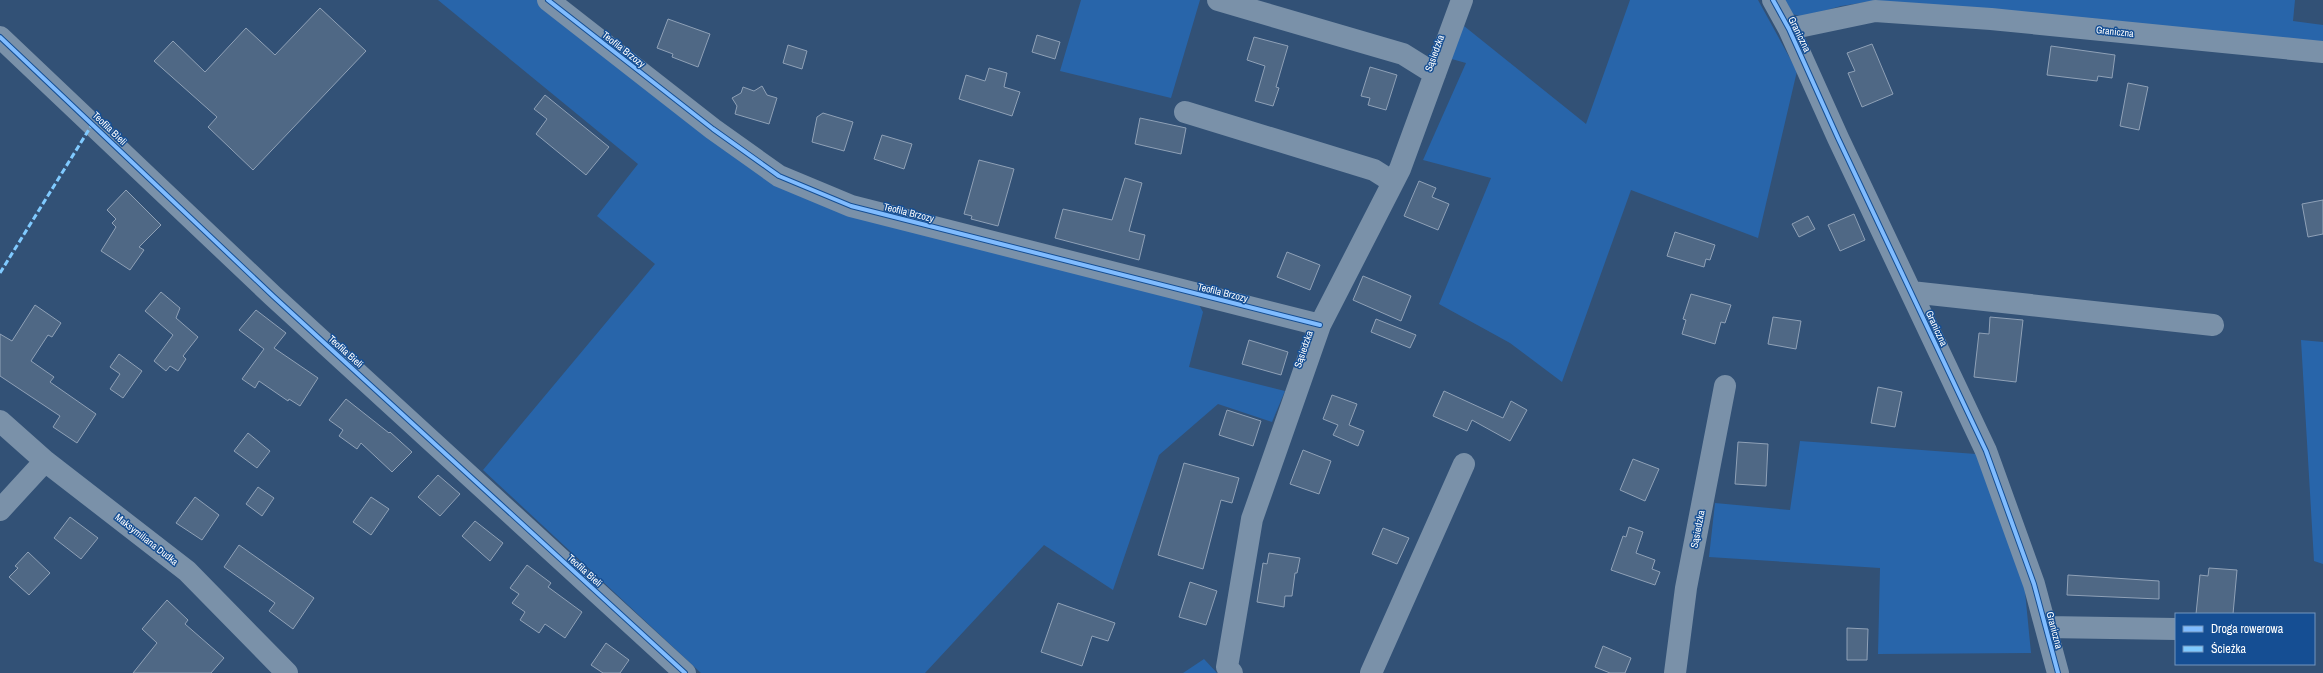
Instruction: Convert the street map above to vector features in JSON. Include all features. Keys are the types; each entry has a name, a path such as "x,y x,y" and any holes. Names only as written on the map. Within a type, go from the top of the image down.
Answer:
{"street":[{"name":"Teofila Brzozy","path":"548,0 713,129 779,176 851,206 1320,325"},
{"path":"1218,0 1404,54 1435,74"},
{"name":"Sąsiedzka","path":"1232,673 1227,667 1252,519 1320,325 1393,182 1462,0"},
{"name":"Graniczna","path":"1773,0 1789,29 1986,451 2034,584 2058,673"},
{"name":"Graniczna","path":"1789,29 1875,11 1991,19 2323,52"},
{"name":"Teofila Bieli","path":"0,37 273,296 684,673"},
{"path":"1185,112 1374,170 1393,182"},
{"path":"1911,292 2213,325"},
{"name":"Sąsiedzka","path":"1675,673 1686,588 1725,386"},
{"name":"Maksymiliana Dudka","path":"0,421 45,461 188,571 287,673"},
{"path":"0,510 45,461"},
{"path":"1371,673 1464,464"},
{"path":"2046,627 2175,629"}],"shaded area":[{"path":"438,0 537,0 766,179 1197,301 1203,312 1189,367 1285,391 1272,422 1218,404 1159,455 1113,590 1044,545 925,673 701,673 483,470 655,264 597,216 638,164"},
{"path":"1081,0 1200,0 1171,98 1060,71"},
{"path":"1630,0 1758,0 1797,71 1758,238 1631,190 1562,382 1510,343 1439,304 1491,178 1423,160 1466,63 1448,58 1464,26 1586,124"},
{"path":"1783,0 2295,0 2293,21 2323,25 2323,46 1874,1 1841,6 1803,17 1792,14"},
{"path":"2301,340 2323,342 2323,564 2314,561"},
{"path":"1800,441 1976,454 2023,571 2031,653 1878,654 1880,568 1709,557 1715,503 1790,510"},
{"path":"1204,659 1217,673 1183,673"}],"building":[{"path":"320,8 366,51 253,170 208,127 217,117 154,61 173,41 205,72 246,28 275,55"},
{"path":"668,19 710,34 698,67 672,57 673,54 657,48"},
{"path":"1037,35 1060,42 1055,59 1032,52"},
{"path":"1254,37 1288,46 1276,87 1279,88 1273,106 1255,101 1265,66 1247,60"},
{"path":"1872,44 1893,94 1862,107 1848,73 1855,71 1847,53"},
{"path":"788,45 807,51 802,69 783,63"},
{"path":"2051,46 2115,55 2112,78 2098,76 2097,81 2047,75"},
{"path":"1370,67 1397,75 1386,110 1368,105 1370,98 1361,96"},
{"path":"989,68 1007,73 1004,87 1020,92 1012,116 959,99 966,75 985,81"},
{"path":"2128,83 2148,87 2139,130 2120,126"},
{"path":"762,86 767,95 777,98 769,124 735,114 737,106 732,98 741,93 743,87 754,91"},
{"path":"545,95 609,147 586,175 536,134 547,119 534,109"},
{"path":"823,113 853,122 844,151 812,142 817,117"},
{"path":"1140,118 1186,128 1181,154 1135,144"},
{"path":"882,135 912,144 904,169 874,159"},
{"path":"979,160 1014,169 998,226 971,219 972,216 964,214"},
{"path":"1125,178 1142,183 1129,231 1145,235 1139,260 1055,238 1063,209 1112,220"},
{"path":"1419,181 1436,188 1432,197 1449,204 1438,230 1404,216"},
{"path":"126,190 161,225 139,247 144,250 130,270 101,251 116,227 112,223 116,219 107,210"},
{"path":"2323,200 2323,234 2308,237 2302,204"},
{"path":"1854,214 1865,240 1840,251 1828,225"},
{"path":"1808,216 1815,229 1799,237 1792,224"},
{"path":"1675,232 1715,245 1710,260 1706,259 1704,267 1667,256"},
{"path":"1287,252 1320,265 1310,290 1277,277"},
{"path":"1363,276 1411,296 1401,321 1353,300"},
{"path":"161,292 180,308 176,318 198,337 183,356 186,359 178,371 170,366 166,371 154,361 173,335 145,311"},
{"path":"1691,294 1731,305 1725,323 1721,322 1715,344 1682,334 1686,320 1683,319"},
{"path":"35,305 61,323 52,337 48,335 31,361 54,377 50,382 96,414 77,443 53,427 60,416 0,376 0,334 12,341"},
{"path":"256,310 286,333 274,348 318,378 300,406 289,399 288,401 259,381 255,388 242,379 264,349 239,330"},
{"path":"1773,317 1801,321 1796,349 1768,344"},
{"path":"1990,317 2023,320 2016,382 1974,377 1979,333 1989,334"},
{"path":"1376,319 1416,335 1410,348 1371,332"},
{"path":"1249,340 1288,352 1281,375 1242,364"},
{"path":"119,354 142,371 123,398 110,389 120,374 110,367"},
{"path":"1878,387 1902,392 1895,427 1871,423"},
{"path":"1444,391 1503,418 1511,401 1527,410 1510,441 1472,420 1467,431 1433,416"},
{"path":"1332,395 1357,404 1349,425 1364,431 1358,446 1333,435 1338,425 1323,419"},
{"path":"346,399 389,433 390,432 412,452 392,472 361,443 357,449 339,436 343,430 329,420"},
{"path":"1227,410 1261,421 1253,446 1219,435"},
{"path":"248,433 270,451 257,468 234,451"},
{"path":"1738,442 1768,444 1766,486 1735,484"},
{"path":"1303,450 1331,461 1319,494 1290,484"},
{"path":"1633,459 1659,469 1645,501 1620,490"},
{"path":"1184,463 1239,478 1232,503 1221,500 1203,569 1158,555"},
{"path":"438,475 460,494 440,516 418,497"},
{"path":"258,487 274,498 262,516 246,504"},
{"path":"195,497 219,515 202,540 176,523"},
{"path":"371,497 389,509 371,535 353,522"},
{"path":"70,517 98,538 81,559 54,538"},
{"path":"475,521 503,543 490,561 462,536"},
{"path":"1629,527 1643,532 1636,553 1655,560 1652,569 1660,572 1655,585 1611,570 1623,536 1626,537"},
{"path":"1383,528 1409,538 1397,564 1372,554"},
{"path":"239,545 314,598 293,629 269,611 275,603 224,567"},
{"path":"28,552 50,573 29,595 9,577 18,568 15,566"},
{"path":"1269,553 1300,558 1297,573 1295,573 1292,596 1285,596 1284,607 1257,602 1263,563 1267,564"},
{"path":"527,565 551,583 548,587 582,612 565,638 545,624 539,633 520,620 525,612 512,603 519,594 510,588"},
{"path":"2209,568 2237,570 2233,613 2196,613 2200,575 2208,576"},
{"path":"2068,575 2159,581 2159,599 2067,595"},
{"path":"1190,582 1217,591 1206,625 1179,617"},
{"path":"167,600 188,620 185,624 224,658 211,673 133,673 157,643 142,629"},
{"path":"1058,603 1115,623 1108,641 1092,636 1082,666 1041,652"},
{"path":"1847,628 1868,629 1867,660 1847,660"},
{"path":"606,643 629,660 620,673 603,673 591,665"},
{"path":"1603,646 1631,658 1625,673 1610,673 1595,667"}],"marked path":[{"path":"0,273 93,123"}],"cycle path":[{"path":"548,0 713,129 779,176 851,206 1320,325"},
{"path":"1773,0 1789,29 1838,138 1986,451 2034,584 2058,673"},
{"path":"0,37 273,296 685,673"}]}
